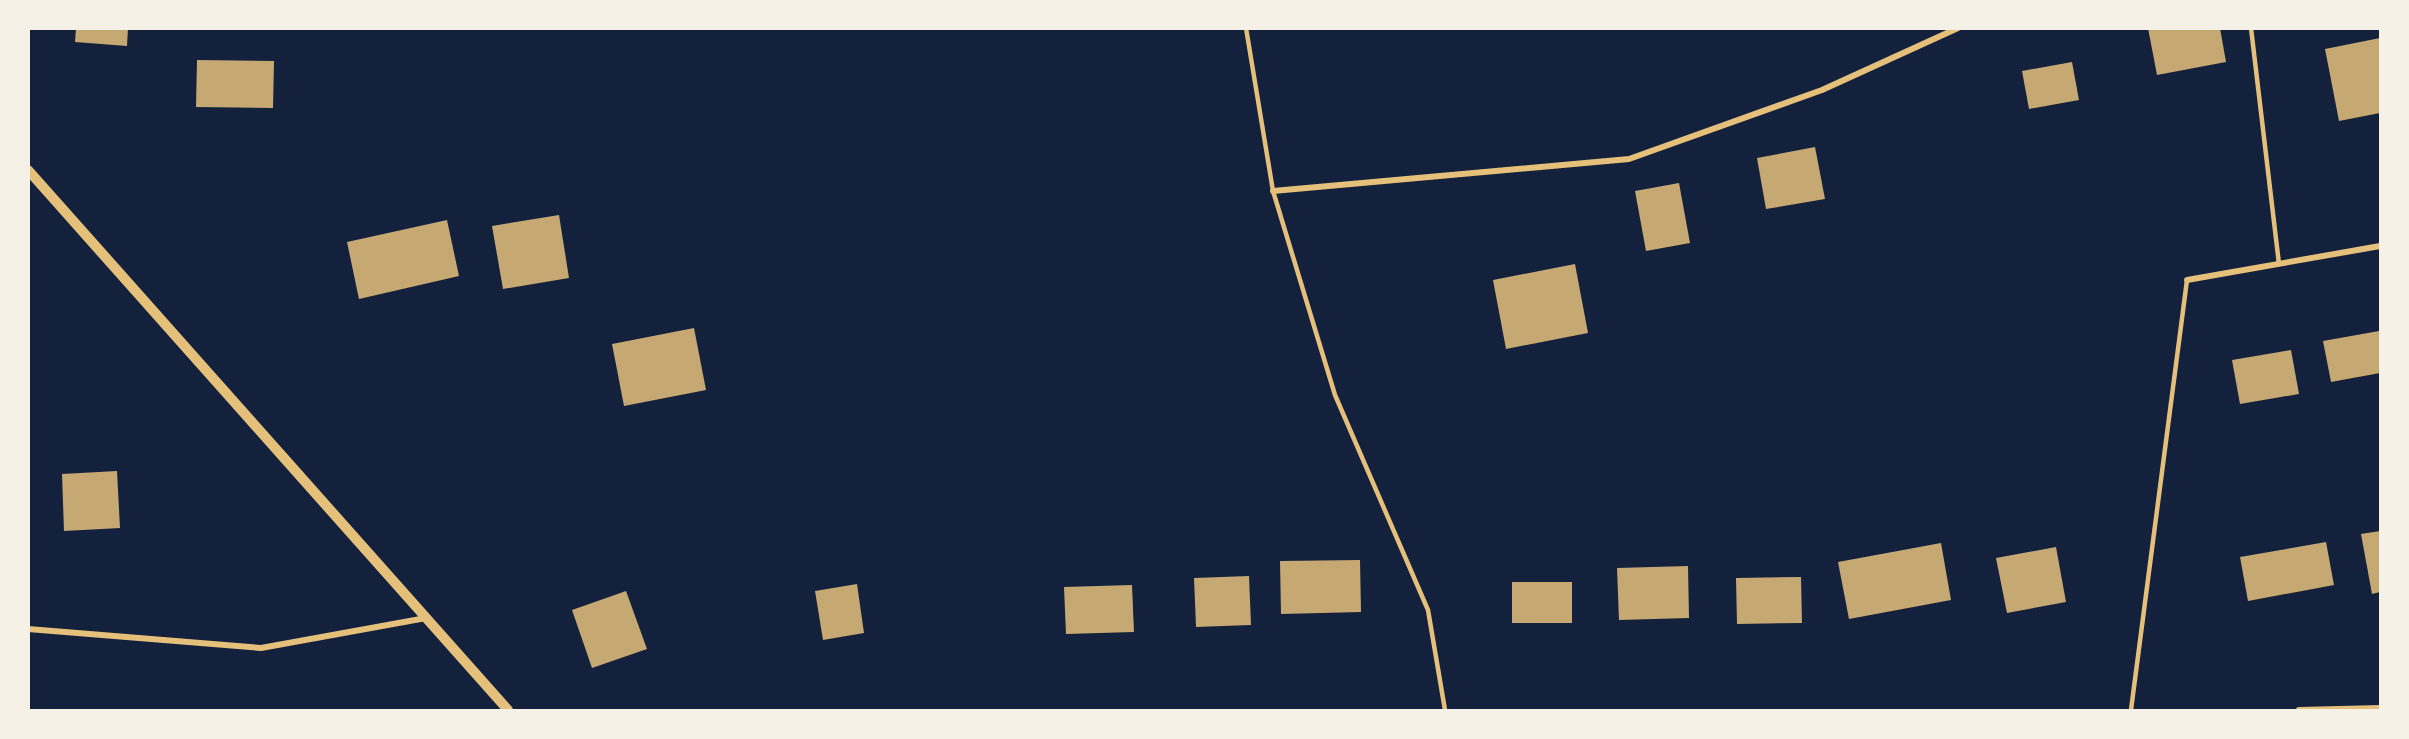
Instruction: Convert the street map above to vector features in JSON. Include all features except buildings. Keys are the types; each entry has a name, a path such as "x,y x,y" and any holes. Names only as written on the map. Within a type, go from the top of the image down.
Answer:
{"street":[{"path":"1273,191 1629,159 1822,90 1958,28"},
{"path":"28,170 508,711"},
{"path":"2187,280 2380,246"},
{"path":"28,629 261,648 426,618"},
{"path":"2299,711 2380,708"}],"lane":[{"path":"1246,28 1273,191 1335,395 1428,610 1445,711"},
{"path":"2251,28 2279,264"},
{"path":"2131,711 2187,280"}]}
